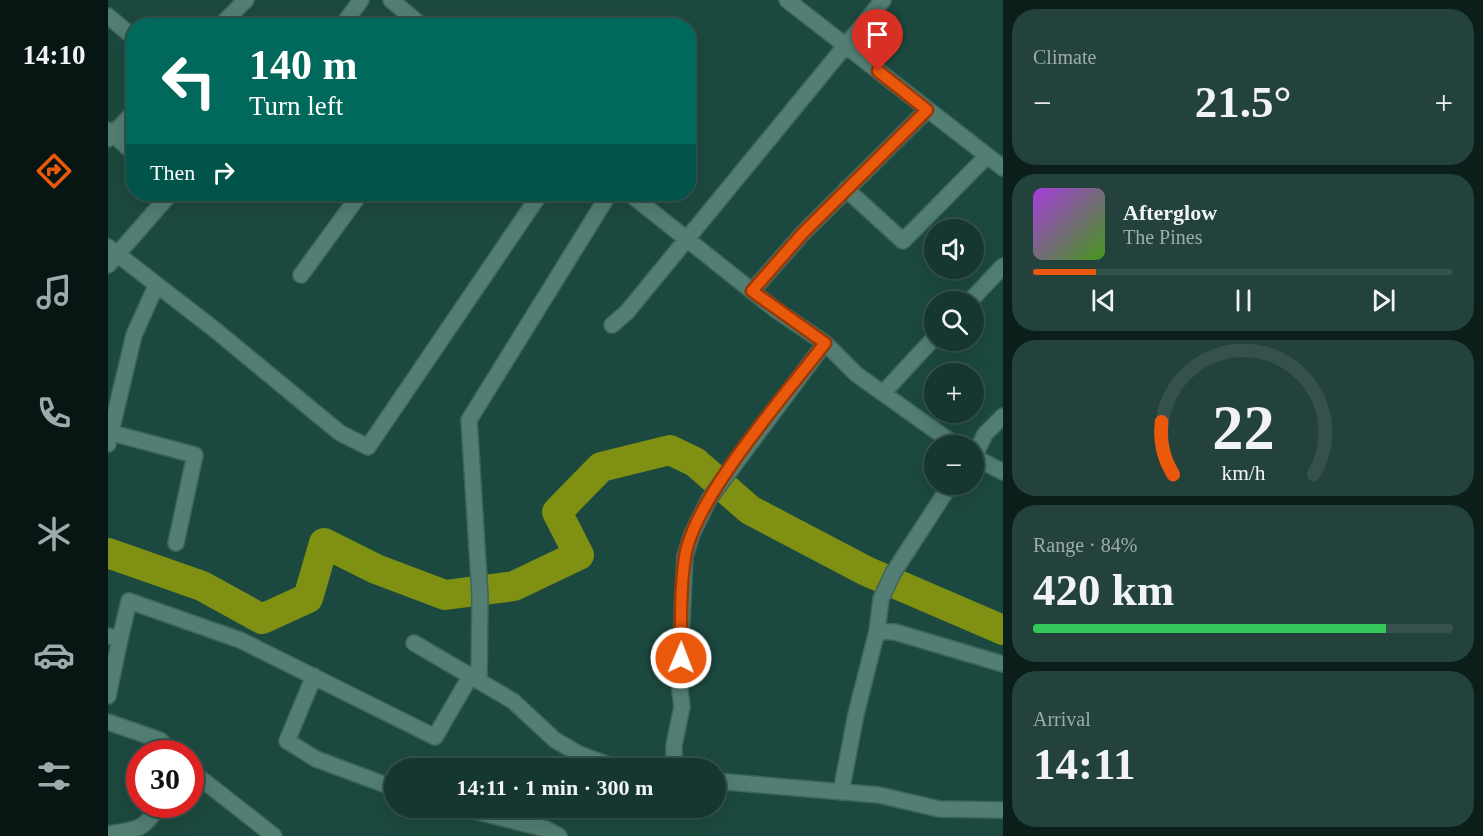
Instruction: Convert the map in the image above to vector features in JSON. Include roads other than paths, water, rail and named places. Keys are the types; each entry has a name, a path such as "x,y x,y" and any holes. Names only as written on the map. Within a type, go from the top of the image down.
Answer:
{"street":[{"path":"228,18 246,0"},
{"path":"348,18 361,0"},
{"path":"391,0 412,18"},
{"path":"787,0 1003,168"},
{"path":"612,325 627,312 883,0"},
{"path":"108,16 126,31"},
{"path":"752,291 846,189 927,110"},
{"path":"126,119 109,134 126,147"},
{"path":"846,189 903,241 987,156"},
{"path":"163,201 111,255 214,329 340,433 368,447 535,201"},
{"path":"301,275 355,201"},
{"path":"108,696 114,638 129,601 240,640 435,737 475,677 480,596 468,420 605,201"},
{"path":"639,201 752,291 825,343 856,374 942,435"},
{"path":"979,291 1003,266"},
{"path":"156,286 134,336 109,436 195,455 176,543"},
{"path":"674,758 674,746 682,707 680,683 685,556 692,534 709,499 825,343"},
{"path":"883,393 924,349"},
{"path":"984,436 1003,416"},
{"path":"984,462 1003,472"},
{"path":"841,792 856,714 878,631 881,599 893,573 944,495"},
{"path":"878,631 922,639 1003,664"},
{"path":"414,643 513,701 555,740 590,758"},
{"path":"314,676 287,741 316,759 384,784"},
{"path":"108,722 160,740"},
{"path":"204,781 274,836"},
{"path":"726,782 879,795 939,809 1003,810"},
{"path":"108,834 132,830 152,818"},
{"path":"502,818 546,829 559,836"}],"waterway":[{"path":"108,553 202,586 262,619 308,598 324,543 376,569 445,595 514,586 579,555 557,512 601,467 670,450 695,462 750,510 866,571 1003,630"}]}
